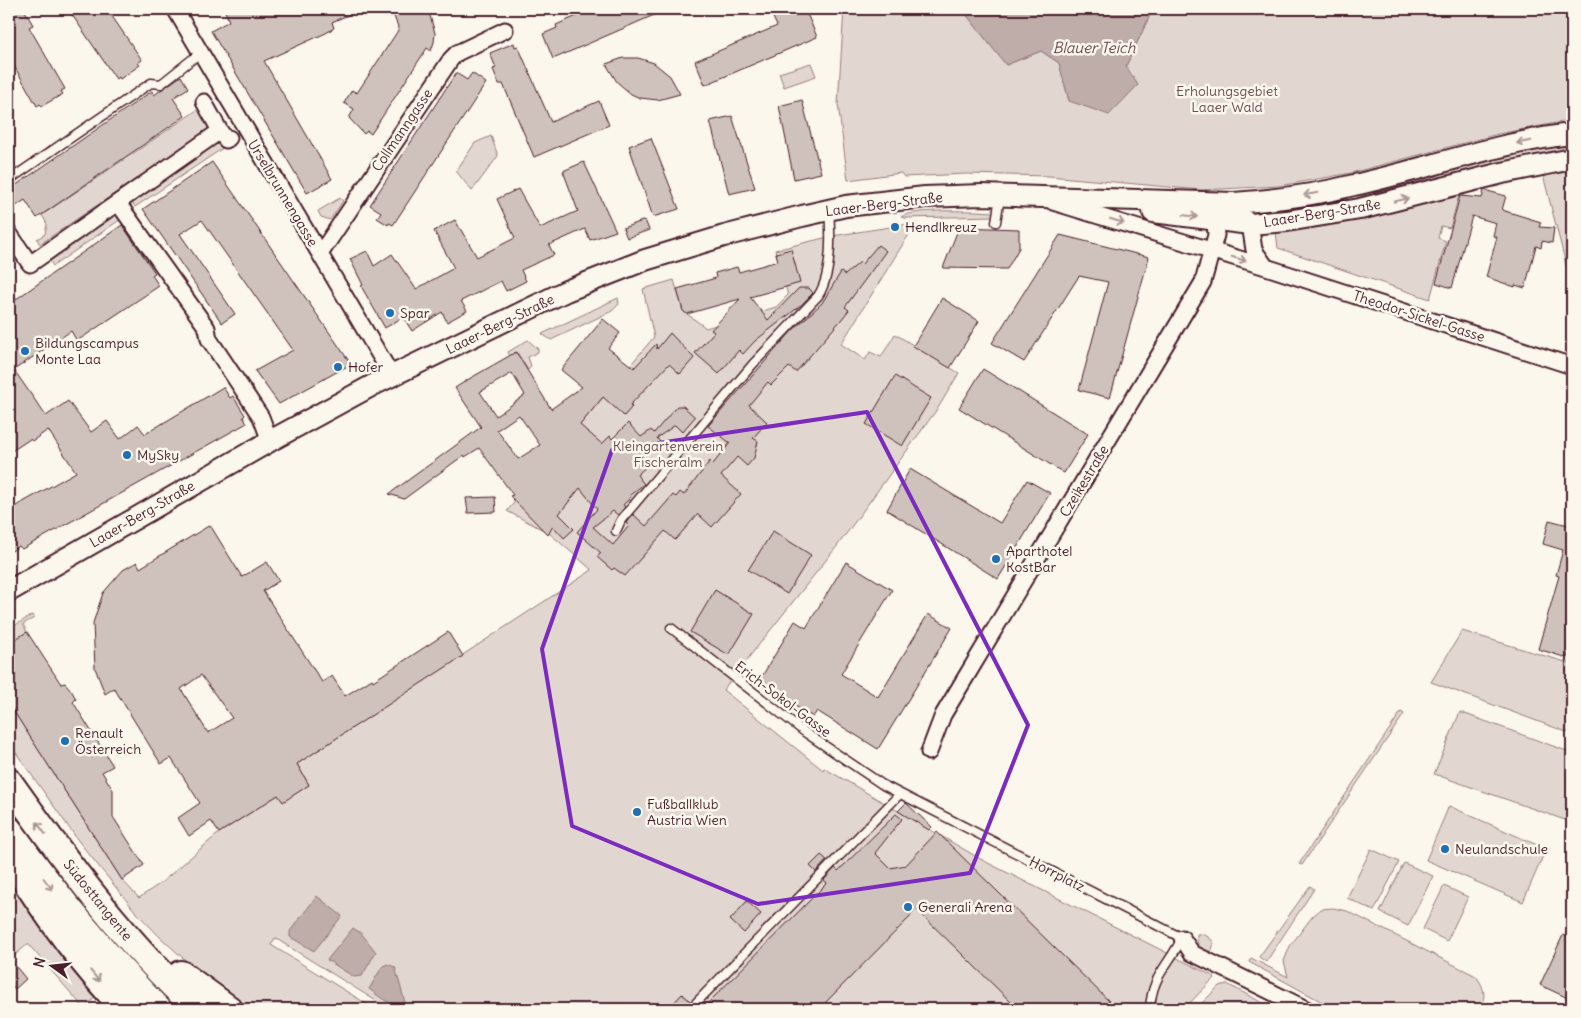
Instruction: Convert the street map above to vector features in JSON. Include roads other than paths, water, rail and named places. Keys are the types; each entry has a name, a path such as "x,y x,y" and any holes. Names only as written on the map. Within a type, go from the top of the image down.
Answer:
{"highway":[{"name":"Südosttangente","path":"9,782 81,881 126,934 198,1009"},
{"name":"Südosttangente","path":"9,830 62,901 122,972 158,1009"},
{"path":"9,850 39,903 81,958 125,1009"},
{"path":"126,934 229,1009"}],"main road":[{"name":"Laaer-Berg-Straße","path":"1215,211 1234,203 1266,201 1355,185 1501,146 1572,134"},
{"name":"Laaer-Berg-Straße","path":"9,591 270,441 392,376 566,291 616,270 724,236 829,210 925,196 1000,195 1037,197 1215,211 1250,224 1287,221 1360,210 1502,173 1572,159"}],"street":[{"name":"Urselbrunnengasse","path":"175,9 392,376"},
{"name":"Collmanngasse","path":"320,254 450,59 457,53 505,30"},
{"path":"9,232 30,264 118,203 225,135 204,102"},
{"name":"Theodor-Sickel-Gasse","path":"1037,197 1266,267 1572,366"},
{"path":"118,203 207,328 209,340 261,417 270,441"},
{"path":"1234,203 1250,224 1254,250 1266,267"},
{"name":"Czeikestraße","path":"929,752 948,707 1203,282 1213,251 1215,211"},
{"name":"Horrplatz","path":"1182,938 1192,953 1306,1009"}],"lane":[{"path":"9,180 151,83 161,84 200,53"},
{"path":"996,222 1000,195"},
{"path":"616,531 622,520 753,364 818,296 824,287 832,240 829,210"},
{"name":"Erich-Sokol-Gasse","path":"671,628 806,733 883,785"},
{"name":"Horrplatz","path":"883,785 1182,938"},
{"path":"690,1009 900,794"},
{"path":"1150,1009 1155,980 1174,956 1182,938"}],"water":[{"name":"Blauer Teich","path":"962,9 1153,9 1126,66 1138,85 1109,115 1069,101 1059,63 1041,51 1006,65"},
{"path":"317,896 342,916 314,951 290,937 290,931"},
{"path":"353,928 361,933 376,952 362,976 354,977 327,960"},
{"path":"387,964 395,967 406,1006 403,1008 384,1000 369,989 382,967"}],"place":[{"name":"Hendlkreuz","path":"895,227"},
{"name":"Spar","path":"390,313"},
{"name":"Bildungscampus Monte Laa","path":"25,351"},
{"name":"Hofer","path":"338,367"},
{"name":"MySky","path":"127,455"},
{"name":"Aparthotel KostBar","path":"996,559"},
{"name":"Renault Österreich","path":"65,741"},
{"name":"Fußballklub Austria Wien","path":"637,812"},
{"name":"Neulandschule","path":"1445,849"},
{"name":"Generali Arena","path":"908,907"}],"park label":[{"name":"Erholungsgebiet Laaer Wald","path":"1227,99"},
{"name":"Kleingartenverein Fischeralm","path":"668,454"}]}
